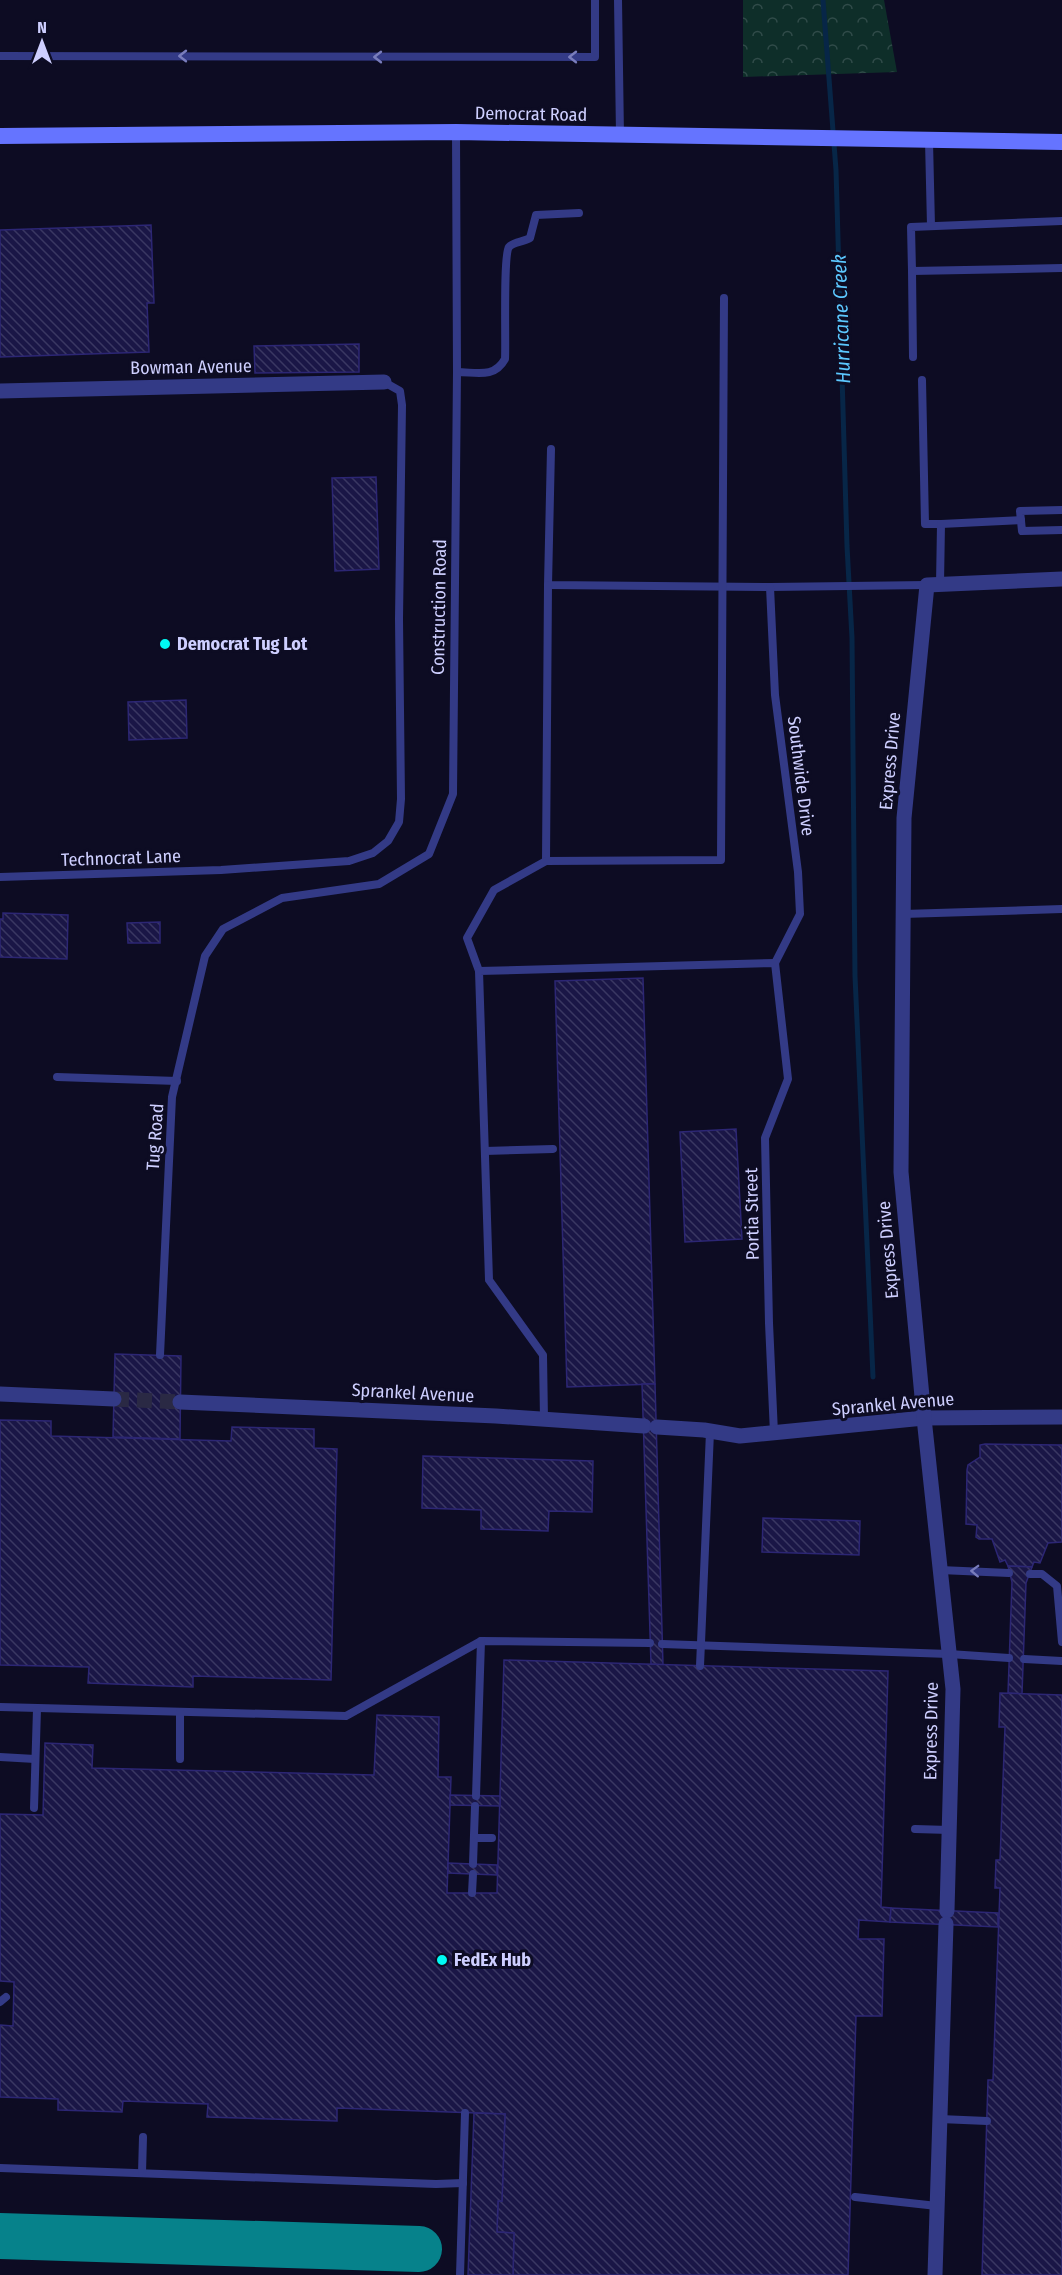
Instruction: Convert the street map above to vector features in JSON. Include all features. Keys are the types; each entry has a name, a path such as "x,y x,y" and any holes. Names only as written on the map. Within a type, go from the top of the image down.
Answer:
{"main road":[{"name":"Democrat Road","path":"0,136 456,132 1062,141"}],"street":[{"name":"Bowman Avenue","path":"0,391 384,382"},
{"path":"934,584 1062,579"},
{"name":"Express Drive","path":"934,584 904,818 900,1172 953,1689 935,2275"},
{"path":"0,1394 114,1399"},
{"name":"Sprankel Avenue","path":"180,1402 544,1419 740,1436 924,1418 1062,1417"}],"lane":[{"path":"0,56 595,57 595,0"},
{"path":"618,0 620,135"},
{"name":"Construction Road","path":"223,929 282,898 379,884 429,854 453,794 457,372 456,132"},
{"path":"929,139 931,226"},
{"path":"457,372 494,372 500,369 506,359 506,252 509,246 530,238 536,215 579,213"},
{"path":"914,357 911,226 1062,221"},
{"path":"912,271 1062,268"},
{"path":"544,1419 543,1355 489,1280 479,971 467,938 494,890 546,861 721,860 724,298"},
{"path":"922,380 925,524 1021,520"},
{"name":"Technocrat Lane","path":"0,877 242,869 349,861 373,853 388,841 399,822 401,799 399,619 402,405 400,391 384,382"},
{"path":"546,861 551,449"},
{"path":"1062,510 1020,511 1022,531 1062,530"},
{"path":"548,585 934,584 941,524"},
{"name":"Southwide Drive","path":"770,586 775,695 798,872 800,914 775,963"},
{"path":"903,914 1062,909"},
{"name":"Tug Road","path":"160,1355 169,1121 172,1096 205,956 223,929"},
{"path":"479,971 775,963"},
{"name":"Portia Street","path":"774,1433 765,1138 788,1079 775,963"},
{"path":"57,1077 177,1081"},
{"path":"485,1151 553,1149"},
{"path":"700,1666 710,1432"},
{"path":"940,1570 1010,1573"},
{"path":"1030,1574 1042,1574 1057,1586 1062,1642"},
{"path":"0,1707 346,1716 481,1641 650,1643"},
{"path":"476,1796 481,1641"},
{"path":"662,1644 1010,1658"},
{"path":"1024,1659 1062,1661"},
{"path":"34,1808 37,1709"},
{"path":"180,1712 180,1759"},
{"path":"0,1757 35,1759"},
{"path":"473,1864 475,1806"},
{"path":"915,1828 949,1830"},
{"path":"474,1838 492,1838"},
{"path":"472,1893 473,1874"},
{"path":"460,2275 465,2112"},
{"path":"940,2119 987,2121"},
{"path":"142,2173 143,2137"},
{"path":"0,2168 436,2184 463,2183"},
{"path":"855,2197 937,2206"}],"green space":[{"path":"743,0 884,0 897,72 743,77"}],"building":[{"path":"151,225 154,303 147,303 149,352 0,357 0,230"},
{"path":"359,344 359,372 255,373 254,346"},
{"path":"376,477 379,569 335,571 332,478"},
{"path":"186,700 187,738 129,740 128,702"},
{"path":"3,913 68,915 67,959 0,957 0,919 3,919"},
{"path":"160,922 160,943 128,943 127,923"},
{"path":"643,978 655,1384 567,1387 555,981"},
{"path":"736,1129 742,1239 685,1242 680,1132"},
{"path":"115,1354 181,1356 180,1439 113,1437"},
{"path":"642,1384 655,1384 663,1665 651,1664"},
{"path":"0,1420 51,1421 51,1436 231,1441 232,1427 314,1429 314,1448 337,1449 331,1680 193,1676 193,1687 88,1683 89,1667 0,1665"},
{"path":"980,1445 1062,1445 1062,1542 1048,1543 1040,1563 1034,1562 1032,1567 1008,1566 1005,1560 1000,1562 992,1539 979,1539 976,1537 977,1525 966,1524 968,1465 980,1457"},
{"path":"423,1456 593,1461 592,1512 549,1511 548,1531 481,1529 481,1510 422,1508"},
{"path":"763,1518 860,1521 859,1555 762,1552"},
{"path":"1008,1566 1032,1567 1026,1583 1022,1694 1008,1693 1012,1582"},
{"name":"FedEx Hub","path":"504,1660 888,1671 881,1907 891,1908 890,1922 859,1920 858,1939 884,1939 882,2016 856,2016 848,2275 513,2275 514,2233 497,2232 498,2201 502,2201 505,2114 337,2108 337,2121 207,2117 208,2104 123,2101 122,2112 58,2110 58,2099 0,2097 0,2025 13,2026 14,1982 0,1981 0,1814 43,1815 45,1743 93,1745 92,1768 374,1775 377,1715 439,1717 438,1777 451,1777 447,1893 497,1893"},
{"path":"1000,1693 1062,1695 1062,2275 982,2275 988,2080 993,2080 1000,1888 995,1888 996,1860 1000,1860 1005,1727 999,1727"},
{"path":"450,1795 500,1796 500,1806 450,1805"},
{"path":"448,1863 497,1865 497,1875 448,1873"},
{"path":"891,1908 998,1913 998,1927 890,1922"},
{"path":"474,2113 505,2114 502,2201 498,2201 497,2232 514,2233 513,2275 468,2275"}],"waterway":[{"name":"Hurricane Creek","path":"823,0 836,170 847,546 852,638 855,976 873,1377"}],"taxiway":[{"path":"0,2236 419,2249"}],"tunnel":[{"path":"114,1399 180,1402"}],"place":[{"name":"Democrat Tug Lot","path":"165,644"},
{"name":"FedEx Hub","path":"442,1960"}]}
